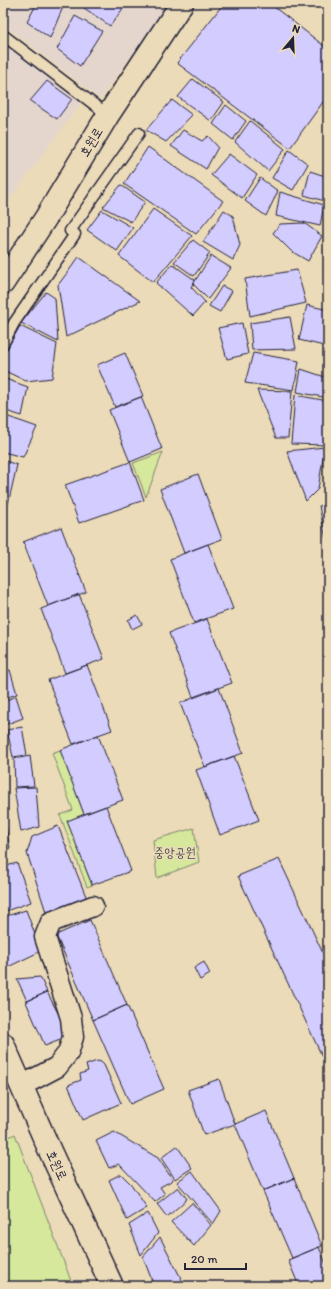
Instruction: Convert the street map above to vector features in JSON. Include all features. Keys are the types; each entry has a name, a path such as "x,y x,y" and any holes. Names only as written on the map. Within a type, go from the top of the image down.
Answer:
{"street":[{"name":"호원로","path":"3,283 47,216 108,115 182,3"},
{"path":"21,1086 57,1067 68,1053 73,1037 71,1018 46,937 51,922 93,906"},
{"name":"호원로","path":"3,1044 112,1286"}],"lane":[{"path":"3,34 108,115"},
{"path":"3,344 18,317 139,133"}],"shaded area":[{"path":"3,3 170,3 100,99 3,24"},
{"path":"3,43 82,102 3,208"}],"green space":[{"path":"163,452 146,497 133,463"},
{"path":"60,750 84,814 68,821 92,885 87,887 60,815 73,810 52,753"},
{"name":"중앙공원","path":"194,828 199,862 157,878 153,840"},
{"path":"15,1134 73,1286 3,1286 3,1252 7,1251 3,1239 3,1140"}],"building":[{"path":"37,3 57,3 63,7 50,38 27,22"},
{"path":"77,3 127,3 110,26"},
{"path":"224,3 269,3 328,49 328,95 290,148 177,63"},
{"path":"75,16 102,31 80,66 57,49"},
{"path":"193,79 224,102 211,121 178,97"},
{"path":"47,81 72,99 57,119 30,101"},
{"path":"172,100 192,115 166,142 146,130"},
{"path":"226,105 246,121 233,140 213,124"},
{"path":"250,121 285,149 268,171 235,142"},
{"path":"183,130 202,141 208,136 218,147 206,169 171,146"},
{"path":"148,147 223,201 196,234 124,184"},
{"path":"289,150 308,164 293,190 272,178"},
{"path":"229,154 257,175 242,198 211,175"},
{"path":"310,171 328,177 328,202 304,195"},
{"path":"260,178 278,191 266,216 245,201"},
{"path":"121,185 145,202 131,222 103,207"},
{"path":"280,192 324,205 320,226 276,216"},
{"path":"153,209 192,236 153,282 119,256"},
{"path":"102,210 133,228 117,251 87,230"},
{"path":"224,210 233,216 240,245 233,260 203,242"},
{"path":"304,223 322,236 308,261 291,251 273,233 280,224"},
{"path":"327,224 328,266 324,266"},
{"path":"193,240 210,253 194,276 174,262"},
{"path":"211,256 231,268 208,299 193,284"},
{"path":"79,257 140,301 66,337 58,285"},
{"path":"172,264 195,280 191,287 205,302 193,316 156,283"},
{"path":"297,270 306,303 250,316 245,279"},
{"path":"222,286 232,291 220,312 209,306"},
{"path":"46,292 55,298 58,342 21,323"},
{"path":"307,305 328,310 328,347 299,340"},
{"path":"290,317 296,349 252,350 250,323"},
{"path":"242,323 248,354 227,359 218,328"},
{"path":"20,326 57,344 52,378 26,381 3,370 3,356"},
{"path":"125,353 143,396 115,407 97,365"},
{"path":"253,353 299,361 294,390 245,383"},
{"path":"301,369 328,378 328,398 297,392"},
{"path":"3,378 28,387 22,416 3,410"},
{"path":"257,390 292,391 288,438 276,438"},
{"path":"295,395 328,401 328,445 291,444"},
{"path":"141,397 162,449 130,462 109,410"},
{"path":"3,415 37,427 23,457 3,452"},
{"path":"325,447 318,489 306,501 287,451"},
{"path":"3,460 17,465 8,504 3,502"},
{"path":"130,462 144,500 79,523 65,485"},
{"path":"198,474 222,539 184,553 160,489"},
{"path":"328,487 328,499 323,500"},
{"path":"328,504 328,543 327,544 319,506"},
{"path":"61,527 86,592 48,606 23,542"},
{"path":"208,544 233,609 194,623 170,559"},
{"path":"79,594 104,659 65,673 41,609"},
{"path":"137,615 142,624 132,629 128,620"},
{"path":"207,619 232,683 193,697 169,633"},
{"path":"87,665 112,730 73,744 48,680"},
{"path":"10,670 17,694 5,698 3,692 3,671"},
{"path":"219,688 243,753 205,767 180,703"},
{"path":"16,696 23,718 7,724 3,717 3,702"},
{"path":"22,727 27,755 13,757 7,730"},
{"path":"98,735 123,800 84,814 60,750"},
{"path":"3,751 7,762 3,768"},
{"path":"30,756 34,786 15,787 14,759"},
{"path":"234,756 259,820 220,835 196,770"},
{"path":"36,787 39,827 21,832 14,788"},
{"path":"106,806 131,871 92,885 67,821"},
{"path":"3,811 10,848 3,850"},
{"path":"58,826 87,899 47,915 27,853 32,837"},
{"path":"279,859 328,964 328,1064 326,1065 238,876"},
{"path":"17,863 31,902 3,912 3,867"},
{"path":"26,910 41,951 8,967 3,955 3,917"},
{"path":"90,920 127,1005 93,1020 56,935"},
{"path":"204,962 210,974 200,980 194,968"},
{"path":"40,977 47,992 27,1001 17,979"},
{"path":"47,992 70,1036 45,1046 26,1002"},
{"path":"127,1005 164,1089 130,1104 93,1020"},
{"path":"97,1061 104,1065 121,1103 83,1120 68,1085 81,1080 80,1074 88,1071 86,1065"},
{"path":"219,1079 235,1124 204,1135 188,1090"},
{"path":"266,1111 294,1178 263,1191 235,1124"},
{"path":"114,1132 158,1158 173,1180 160,1187 165,1194 155,1202 119,1164 109,1168 96,1141"},
{"path":"177,1146 192,1168 175,1179 161,1158"},
{"path":"192,1171 221,1211 213,1224 177,1182"},
{"path":"121,1174 131,1184 147,1208 127,1220 109,1180"},
{"path":"294,1178 322,1246 292,1258 263,1191"},
{"path":"178,1187 187,1199 167,1217 157,1204"},
{"path":"192,1203 211,1225 194,1246 171,1222"},
{"path":"148,1213 158,1233 141,1255 129,1225"},
{"path":"160,1237 185,1286 154,1286 143,1257"},
{"path":"319,1247 328,1269 328,1286 299,1286 288,1260"}]}
